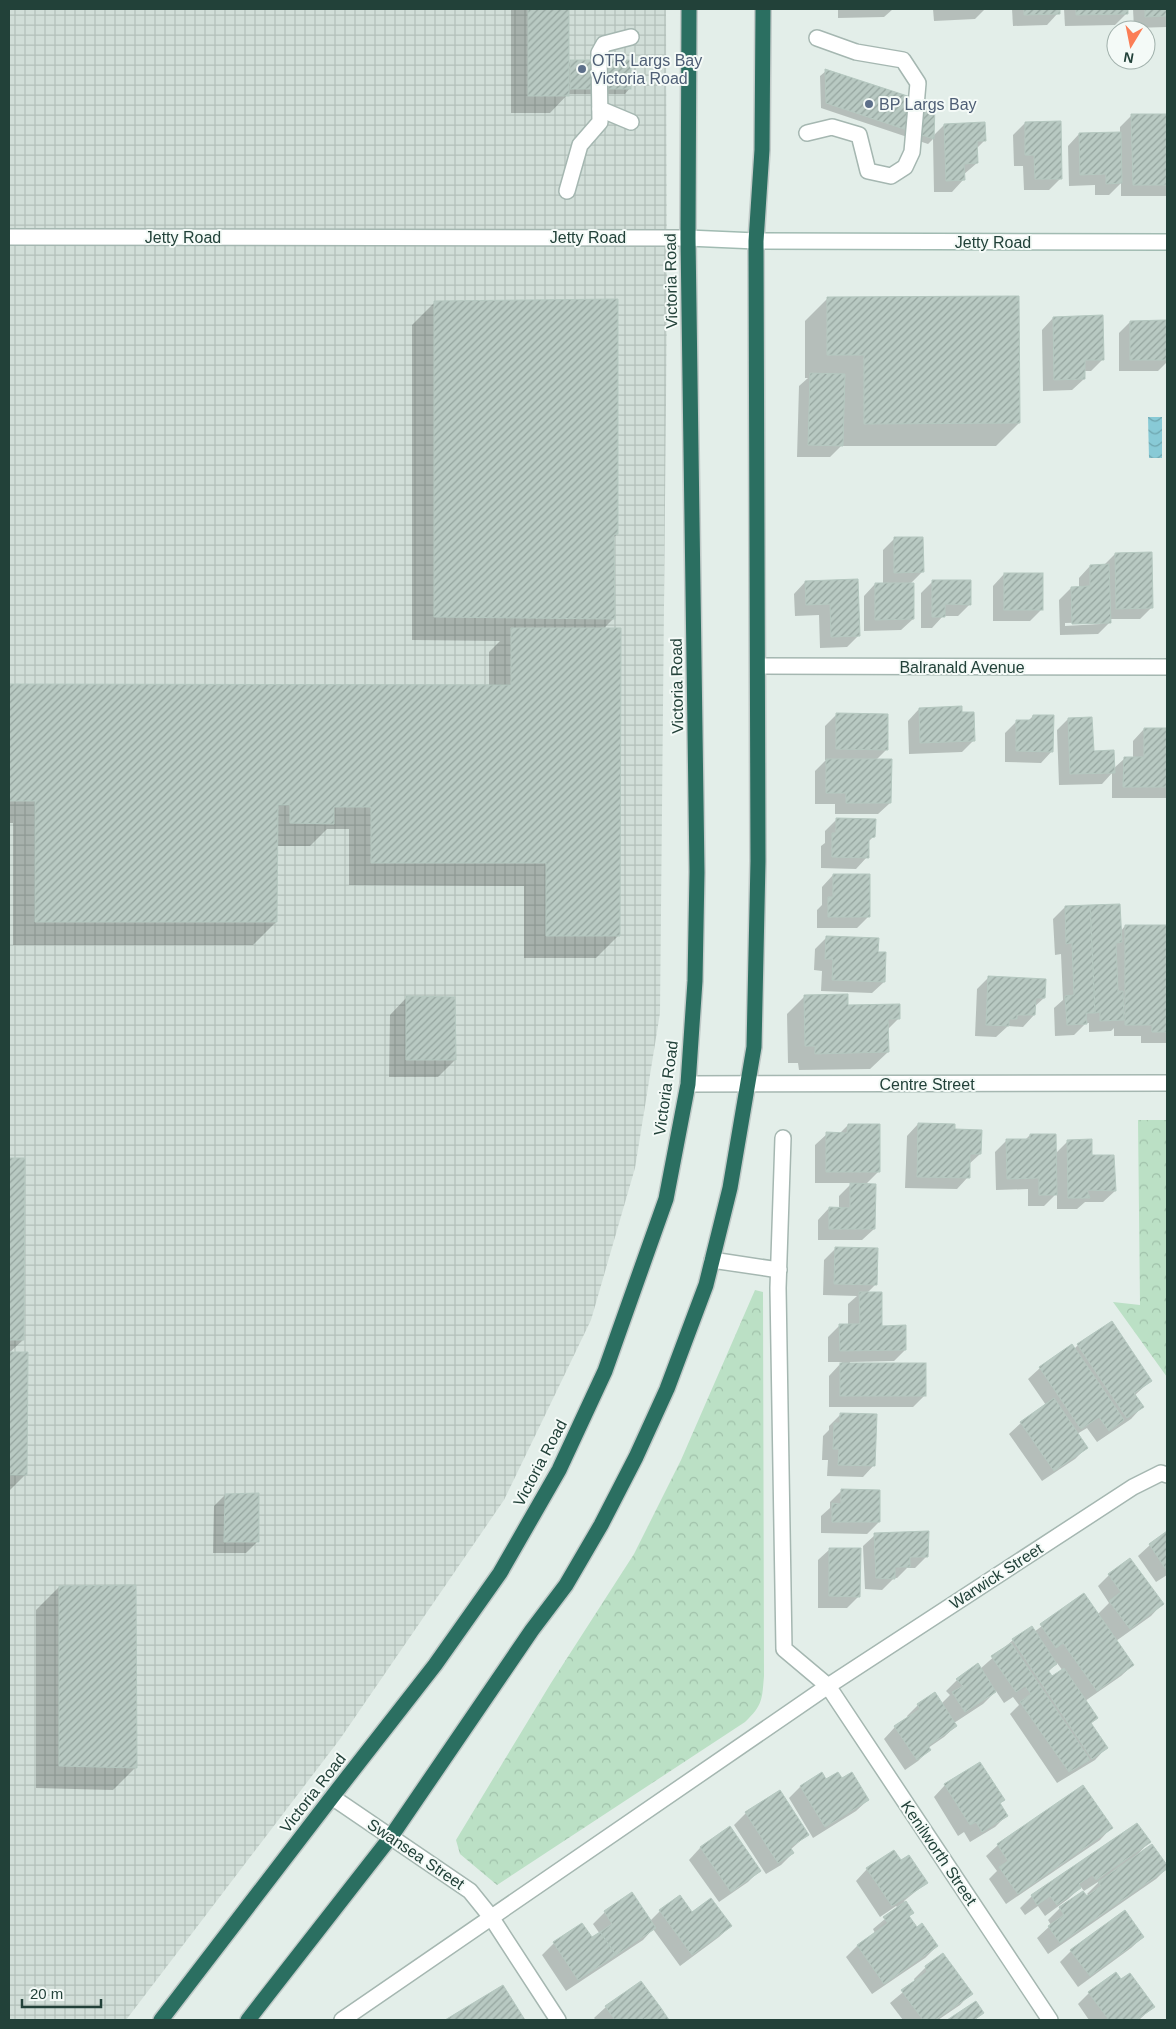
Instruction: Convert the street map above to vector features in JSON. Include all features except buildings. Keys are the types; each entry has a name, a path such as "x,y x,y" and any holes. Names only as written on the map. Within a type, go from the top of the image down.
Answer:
{"highway":[{"name":"Victoria Road","path":"161,2020 435,1665 500,1573 559,1470 605,1371 666,1199 688,1084 695,981 697,872 688,238 689,9"},
{"path":"248,2020 390,1838 532,1630 566,1585 601,1526 636,1457 667,1389 706,1285 730,1188 754,1047 758,861 756,241 762,150 762,9"}],"street":[{"path":"567,191 580,145 600,122 599,53 604,44 631,37"},
{"path":"807,133 832,127 859,135 868,171 891,176 906,167 912,152 918,84 903,60 856,52 817,38"},
{"path":"600,109 630,122"},
{"name":"Jetty Road","path":"9,236 688,238 756,241 1167,242"},
{"name":"Balranald Avenue","path":"758,666 1167,667"},
{"name":"Centre Street","path":"688,1084 1167,1083"},
{"path":"342,2020 828,1686 784,1649 779,1270 784,1138"},
{"path":"712,1260 779,1270"},
{"name":"Warwick Street","path":"828,1686 1133,1487 1161,1473 1167,1475"},
{"name":"Kenilworth Street","path":"828,1686 1050,2020"},
{"name":"Swansea Street","path":"332,1797 470,1891 491,1917 558,2020"}],"shaded area":[{"path":"9,9 666,9 667,301 660,1013 635,1168 591,1320 504,1500 340,1739 126,2020 9,2020"}],"green space":[{"path":"1138,1120 1167,1120 1167,1377 1113,1302 1140,1305"},
{"path":"755,1290 763,1292 764,1676 763,1690 758,1706 745,1722 497,1885 460,1854 456,1840 551,1683 634,1554 681,1460"}],"water":[{"path":"1148,417 1162,417 1162,458 1149,458"}],"place":[{"name":"OTR Largs Bay Victoria Road","path":"582,69"},
{"name":"BP Largs Bay","path":"869,104"}]}
